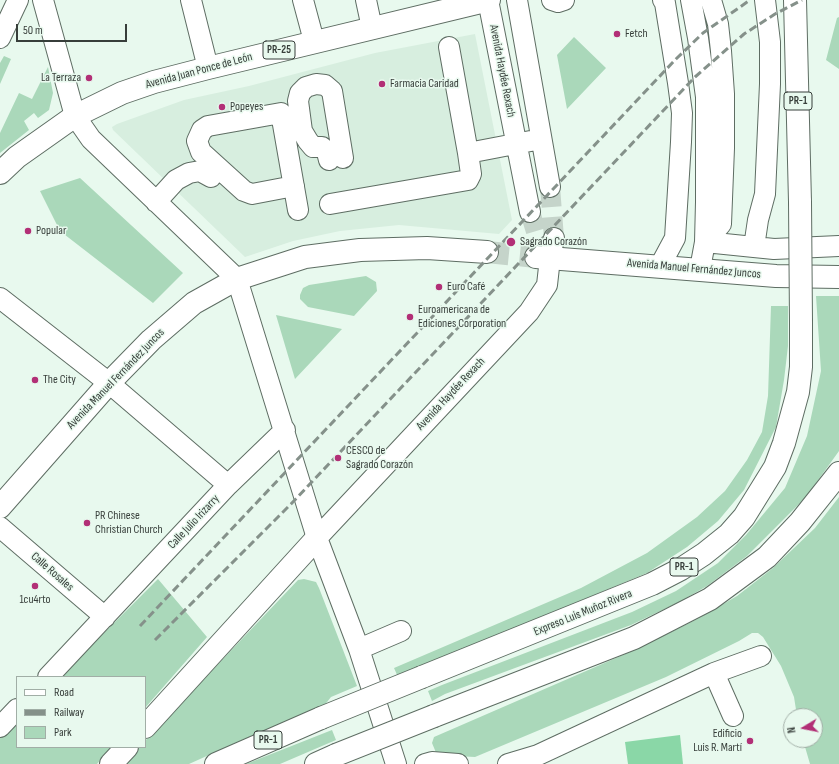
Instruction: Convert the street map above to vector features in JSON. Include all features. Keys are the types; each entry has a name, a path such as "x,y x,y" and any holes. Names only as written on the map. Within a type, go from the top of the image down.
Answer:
{"main road":[{"name":"Avenida Juan Ponce de León","path":"0,173 17,158 75,116 122,94 154,82 314,41 488,0"},
{"name":"Expreso Luis Muñoz Rivera","path":"216,764 321,718 652,584 681,569 704,554 729,534 744,517 775,467 784,443 798,392 801,367 800,202 795,0"},
{"name":"Avenida Manuel Fernández Juncos","path":"0,506 109,383 151,340 194,304 237,279 305,257 360,250 427,248 487,252"},
{"name":"Avenida Manuel Fernández Juncos","path":"545,251 660,266 776,276 839,277"},
{"path":"316,764 634,638 710,599 767,557 800,522 839,474"},
{"path":"146,726 317,538"},
{"path":"111,764 126,748"}],"street":[{"path":"1,33 18,0"},
{"path":"43,0 75,116 91,139 237,279 285,430 317,538 359,650 396,764"},
{"path":"191,0 208,68"},
{"path":"303,0 314,41"},
{"path":"366,0 372,28"},
{"name":"Avenida Haydée Rexach","path":"488,0 530,212"},
{"path":"517,0 550,187"},
{"path":"552,0 558,2 564,0"},
{"path":"660,266 675,238 682,113 665,3 663,0"},
{"path":"691,0 706,97 705,242 700,269"},
{"path":"705,242 721,224 724,148 724,94 721,51 718,24 711,0"},
{"path":"754,247 758,220 765,194 770,84 770,42 765,0"},
{"path":"330,204 468,180 471,174 468,153 449,47"},
{"path":"294,186 252,194 244,191 201,152 198,141 202,130 208,126 281,113 294,186 298,210"},
{"path":"468,153 541,139"},
{"path":"156,202 176,180 188,173 200,171 211,177"},
{"path":"705,242 774,249 839,246"},
{"name":"Avenida Haydée Rexach","path":"317,538 530,312 547,285 545,251"},
{"path":"0,298 109,383 228,485"},
{"name":"Calle Julio Irizarry","path":"49,676 228,485 285,430"},
{"name":"Calle Rosales","path":"0,527 105,617"},
{"path":"359,650 401,631"},
{"path":"508,764 538,756 714,673 760,656"},
{"path":"714,673 733,716"},
{"path":"0,726 16,710"},
{"path":"425,764 432,762 458,764"}],"shaded area":[{"path":"475,34 512,220 499,234 399,225 340,231 293,241 245,257 113,130 112,127 184,100 249,86 375,53"},
{"path":"680,735 683,764 628,764 625,742"}],"green space":[{"path":"839,17 839,69 826,60 837,18"},
{"path":"574,37 606,68 567,109 557,55"},
{"path":"4,56 11,59 0,84 0,63"},
{"path":"48,67 53,93 49,110 38,118 34,113 24,121 29,130 0,153 0,133 19,93 32,99"},
{"path":"80,178 183,273 153,303 60,231 40,191"},
{"path":"366,276 376,282 377,291 354,316 308,307 300,299 303,288 309,285"},
{"path":"816,296 839,296 839,451 806,497 747,556 707,586 681,601 631,625 445,694 432,701 428,691 632,612 676,591 718,563 746,535 785,488 807,436 821,371"},
{"path":"771,306 788,306 788,346 776,427 744,490 718,521 687,547 647,573 398,677 394,668 581,588 647,553 697,517 725,491 747,460 762,432 768,396"},
{"path":"276,315 342,329 295,379"},
{"path":"839,497 839,764 810,764 805,748 823,748 823,708 796,708 794,697 781,666 763,637 758,633 752,633 739,641 666,677 475,757 437,755 432,743 434,737 639,648 699,618 737,596 773,568 815,528"},
{"path":"158,579 207,637 146,707 146,676 61,676"},
{"path":"304,579 316,582 357,686 331,697 323,707 251,736 189,764 124,764 139,748 146,748 146,740 298,580"},
{"path":"16,721 16,748 110,748 97,764 0,764 0,737"},
{"path":"332,730 336,740 280,764 246,764"}],"tunnel":[{"path":"550,187 554,238"},
{"path":"530,212 542,251"},
{"path":"487,252 536,257"}],"railway":[{"path":"140,626 676,59 703,33 750,0"},
{"path":"155,640 291,504 695,77 744,34 775,14 802,0"}],"place":[{"name":"Fetch","path":"617,34"},
{"name":"La Terraza","path":"89,78"},
{"name":"Farmacia Caridad","path":"382,84"},
{"name":"Popeyes","path":"222,107"},
{"name":"Popular","path":"28,231"},
{"name":"Sagrado Corazón","path":"511,242"},
{"name":"Euro Café","path":"439,287"},
{"name":"Euroamericana de Ediciones Corporation","path":"410,317"},
{"name":"The City","path":"35,380"},
{"name":"CESCO de Sagrado Corazón","path":"338,458"},
{"name":"PR Chinese Christian Church","path":"87,523"},
{"name":"1cu4rto","path":"35,586"},
{"name":"Edificio Luis R. Martí","path":"750,741"}]}
